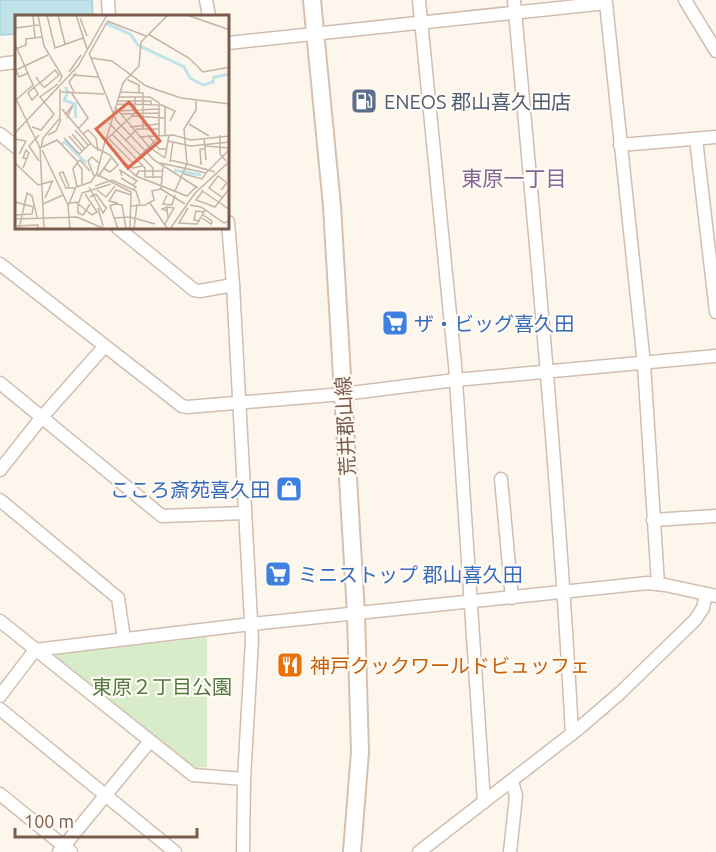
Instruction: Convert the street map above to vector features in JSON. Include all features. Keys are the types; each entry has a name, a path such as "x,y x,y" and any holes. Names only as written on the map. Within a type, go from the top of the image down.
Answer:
{"main road":[{"name":"荒井郡山線","path":"312,0 317,32 332,206 356,614 360,752 352,852"}],"street":[{"path":"108,0 109,15"},
{"path":"206,0 208,15"},
{"path":"419,0 455,380 484,802"},
{"path":"685,0 716,51"},
{"path":"230,43 422,22 514,6 606,3 644,364 658,584"},
{"path":"514,6 539,269 565,592 572,734"},
{"path":"0,64 15,62"},
{"path":"0,134 15,146"},
{"path":"620,145 716,137"},
{"path":"696,139 716,312"},
{"path":"120,230 194,290 233,285"},
{"path":"229,230 252,640 244,779 243,852"},
{"path":"0,264 182,406 343,394 455,380 716,356"},
{"path":"0,470 42,417 104,347"},
{"path":"0,383 162,516 245,513"},
{"path":"501,479 512,598"},
{"path":"0,501 118,598 124,639"},
{"path":"653,520 716,516"},
{"path":"0,696 35,650 251,624 658,584 711,596 685,631 620,693 572,734 418,852"},
{"path":"0,621 193,775 244,779"},
{"path":"0,709 175,852"},
{"path":"0,794 65,850 105,795 150,741"},
{"path":"510,852 516,803 512,781"}],"green space":[{"name":"東原２丁目公園","path":"207,637 207,767 194,768 52,655"}],"water":[{"path":"0,0 92,0 93,15 15,15 15,34 0,35"}],"place":[{"name":"ENEOS 郡山喜久田店","path":"364,101"},
{"name":"ザ・ビッグ喜久田","path":"395,323"},
{"name":"こころ斎苑喜久田","path":"289,489"},
{"name":"ミニストップ 郡山喜久田","path":"278,574"},
{"name":"神戸クックワールドビュッフェ","path":"290,665"}],"district":[{"name":"東原一丁目","path":"514,178"}]}
